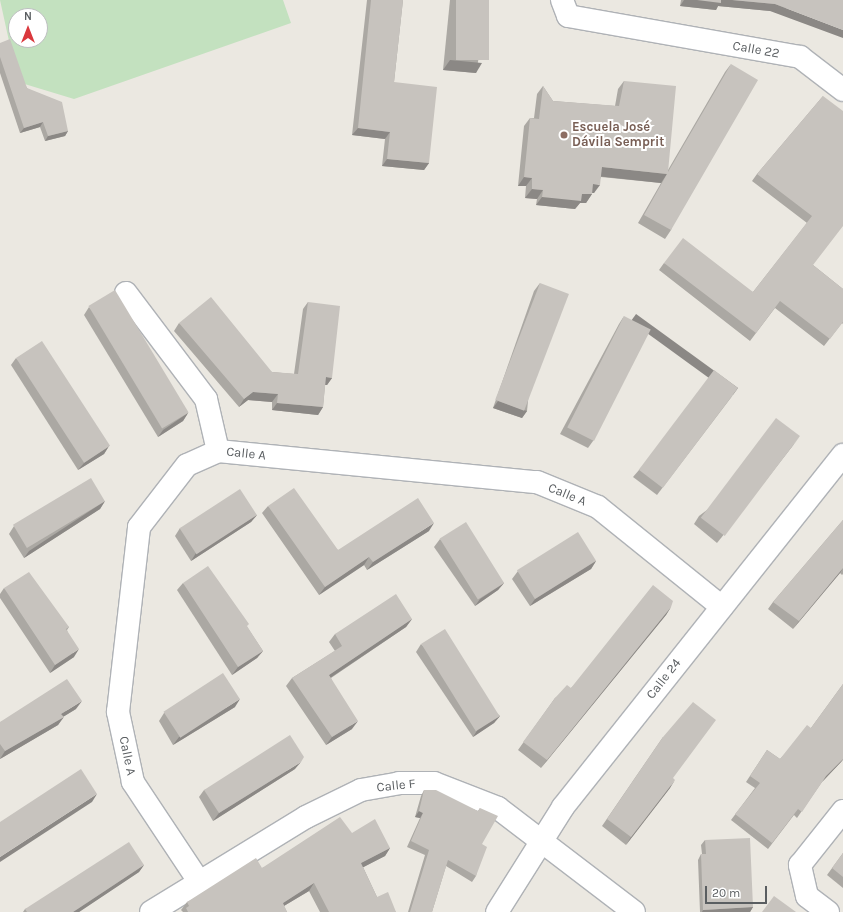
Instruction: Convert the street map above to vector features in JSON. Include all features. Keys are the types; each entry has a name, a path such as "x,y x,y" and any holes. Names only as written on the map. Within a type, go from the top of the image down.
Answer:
{"street":[{"name":"Calle 22","path":"562,0 568,16 800,57 843,90"},
{"path":"126,293 206,399 218,451"},
{"name":"Calle A","path":"198,880 133,782 118,712 139,527 187,465 218,451 537,482 598,507 722,607"},
{"name":"Calle 24","path":"497,912 540,840 843,455"},
{"name":"Calle F","path":"150,912 198,880 306,817 361,790 399,783 434,783 467,794 498,808 634,912"},
{"path":"828,912 807,896 800,865 843,810"}],"green space":[{"path":"0,0 283,0 291,23 74,99 18,82 11,48 48,48 48,8 8,8 8,36"}],"building":[{"path":"371,0 403,0 394,82 437,87 429,163 387,159 390,132 358,128"},
{"path":"456,0 489,0 489,60 456,60"},
{"path":"697,0 721,0 721,3"},
{"path":"732,0 843,0 843,30 775,4"},
{"path":"8,40 8,48 13,48 27,88 62,102 68,131 48,136 43,122 24,128 0,57 0,43"},
{"path":"731,64 758,80 671,230 644,215 667,174 602,167 600,185 593,184 592,194 582,194 581,201 542,197 543,190 532,189 532,178 524,177 530,118 539,119 543,86 553,101 619,106 624,81 676,86 668,172"},
{"path":"823,96 843,111 843,226 813,265 843,289 843,322 830,339 780,301 756,333 664,263 683,238 753,292 812,216 757,174"},
{"path":"540,283 569,294 524,411 495,400"},
{"path":"115,290 189,413 162,429 88,306"},
{"path":"211,297 272,372 298,374 308,302 340,306 332,378 326,377 323,407 277,403 278,394 253,392 244,399 179,323"},
{"path":"624,316 651,330 594,441 567,427"},
{"path":"42,341 110,446 84,463 16,358"},
{"path":"714,370 738,388 663,488 639,470"},
{"path":"776,418 800,436 725,536 701,518"},
{"path":"91,478 105,501 27,548 13,525"},
{"path":"294,488 338,550 418,498 434,523 373,562 369,557 325,587 268,506"},
{"path":"240,489 257,515 196,554 180,528"},
{"path":"843,520 843,568 799,621 773,602"},
{"path":"466,522 504,583 478,599 440,538"},
{"path":"578,532 596,561 535,599 517,570"},
{"path":"208,566 249,624 247,626 263,651 238,667 183,583"},
{"path":"29,572 69,627 66,629 79,649 55,665 4,588"},
{"path":"653,585 673,601 671,607 547,760 523,742 555,698 567,685 571,688"},
{"path":"396,594 412,619 329,675 358,721 332,737 292,678 342,646 335,634"},
{"path":"445,629 500,716 476,731 421,644"},
{"path":"223,673 240,699 180,738 163,712"},
{"path":"67,679 82,701 61,714 64,717 5,751 0,744 0,722"},
{"path":"843,684 843,759 826,776 802,812 798,809 772,843 735,814 760,783 750,776 767,750 780,759 807,725 811,728"},
{"path":"693,702 716,720 673,778 675,780 631,837 607,819 663,737"},
{"path":"290,735 304,757 301,762 219,813 204,790"},
{"path":"81,769 97,794 0,857 0,822"},
{"path":"424,790 436,790 478,811 480,808 498,816 482,844 487,847 476,876 448,860 432,912 410,912 429,850 411,841 423,813 419,811"},
{"path":"340,817 352,833 375,819 390,848 361,863 377,897 388,892 396,912 329,912 314,883 283,903 287,912 188,912 186,908 189,906 187,902 256,858 262,868"},
{"path":"750,838 753,907 703,910 701,854 706,854 705,840"},
{"path":"129,842 144,865 73,912 27,912 25,909"},
{"path":"843,853 843,877 832,868"},
{"path":"774,896 796,912 762,912"}],"place":[{"name":"Escuela José Dávila Semprit","path":"564,135"}]}
